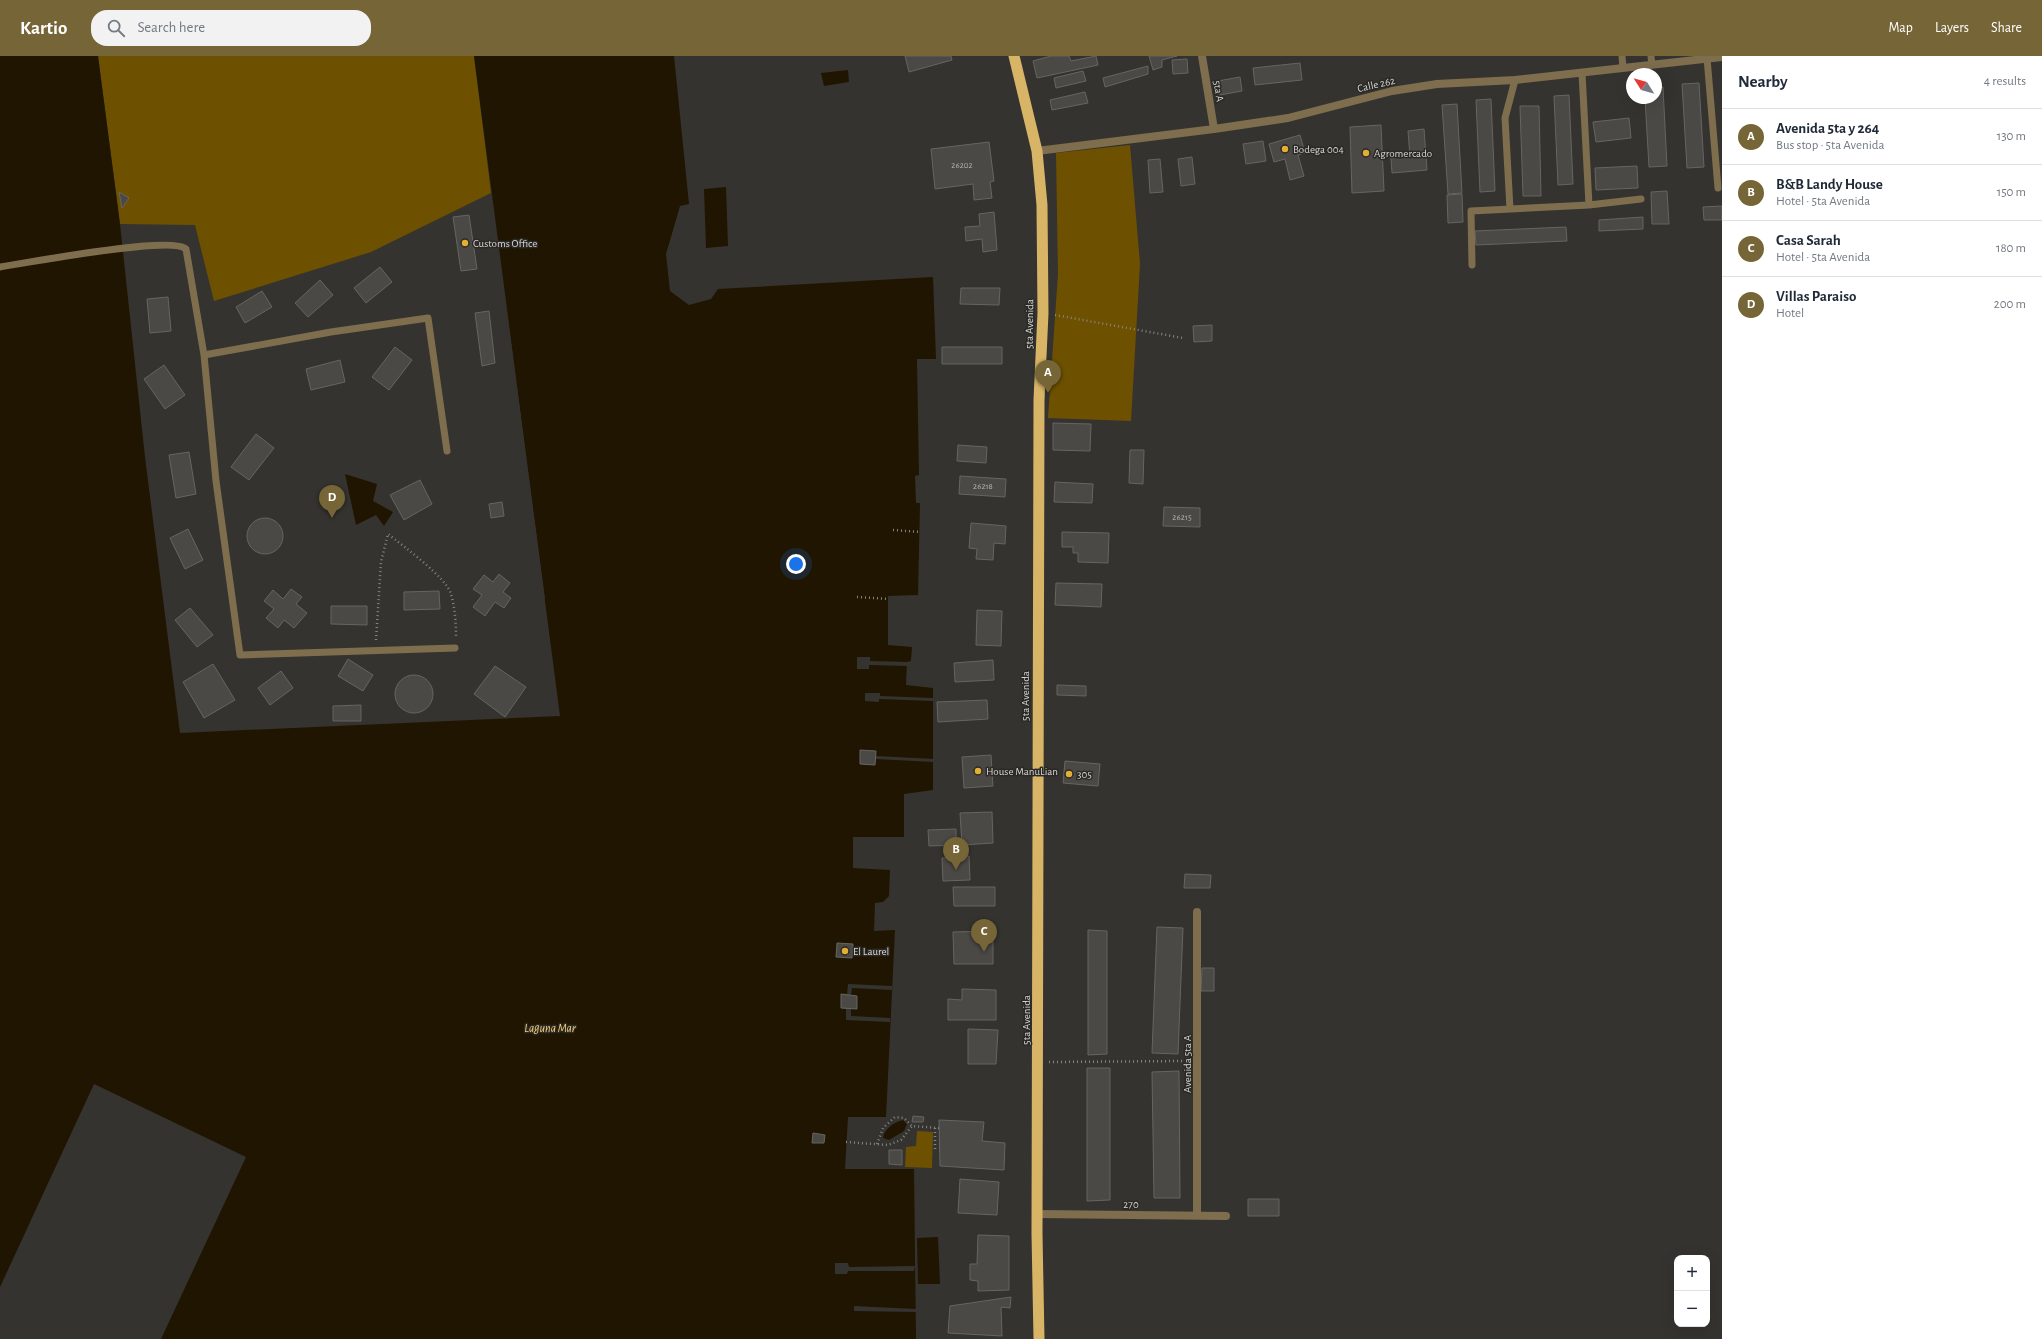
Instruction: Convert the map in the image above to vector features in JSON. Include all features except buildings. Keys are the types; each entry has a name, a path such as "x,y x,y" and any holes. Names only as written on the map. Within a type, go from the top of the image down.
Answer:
{"highway":[{"name":"5ta Avenida","path":"1014,56 1037,151 1042,205 1043,313 1039,400 1039,1062 1037,1214 1039,1339"}],"street":[{"name":"5ta A","path":"1202,56 1214,129"},
{"name":"Calle 262","path":"1037,151 1214,129 1288,118 1407,88 1437,84 1515,80 1722,57"},
{"name":"Avenida 5ta A","path":"1197,912 1197,1215"},
{"name":"270","path":"1037,1214 1226,1216"}],"lane":[{"path":"1622,56 1623,68"},
{"path":"1651,56 1652,65"},
{"path":"1707,58 1718,188"},
{"path":"1582,73 1589,205"},
{"path":"1510,209 1505,118 1515,80"},
{"path":"1472,264 1471,211 1589,205 1640,199"},
{"path":"0,267 129,247 178,245 186,249 204,355 216,481 240,655 455,648"},
{"path":"204,355 332,332 428,318 447,451"}],"path":[{"path":"1043,313 1182,338"},
{"path":"893,530 920,532"},
{"path":"375,651 381,562 388,534 436,574 451,592 456,620 455,648"},
{"path":"857,597 888,599"},
{"path":"1039,1062 1198,1061"},
{"path":"877,1144 883,1128 895,1117 904,1118 912,1126 937,1128 935,1150"},
{"path":"846,1142 888,1145 900,1140 912,1126"}],"shaded area":[{"path":"98,56 474,56 491,193 371,252 214,301 195,225 120,224"},
{"path":"1130,145 1140,264 1131,421 1048,418 1058,274 1056,153"},
{"path":"917,1131 933,1132 932,1168 905,1167 906,1147 916,1146"}],"water":[{"name":"Laguna Mar","path":"0,56 98,56 120,224 145,457 180,733 560,716 474,56 674,56 689,204 680,206 666,254 670,291 689,305 711,299 718,289 933,277 936,359 917,359 919,475 915,476 916,503 920,503 918,595 888,596 888,645 912,647 911,661 907,662 906,685 933,688 933,790 904,794 904,837 853,837 853,868 890,870 889,896 883,902 875,903 874,931 895,930 886,1117 848,1117 845,1169 914,1169 916,1339 161,1339 246,1157 94,1084 0,1287"},
{"path":"848,70 849,82 824,86 821,73"},
{"path":"726,187 728,246 706,248 704,189"},
{"path":"345,474 377,484 373,501 393,512 384,526 376,515 356,525"},
{"path":"903,1120 907,1124 904,1131 889,1140 883,1138 885,1132 890,1126"},
{"path":"938,1237 940,1284 918,1284 917,1238"}],"pier":[{"path":"502,289 504,289 545,599 543,599"},
{"path":"857,657 870,657 870,661 907,662 907,666 869,665 869,669 857,669"},
{"path":"865,693 880,693 880,696 933,698 933,701 879,699 879,702 865,701"},
{"path":"860,750 876,751 876,756 934,759 934,762 876,759 875,765 860,764"},
{"path":"848,984 892,986 892,990 852,988 851,995 857,996 857,1009 851,1009 851,1016 890,1018 890,1022 846,1020 846,1009 841,1008 841,994 847,995"},
{"path":"835,1263 848,1263 849,1267 915,1266 914,1271 848,1271 847,1274 835,1274"},
{"path":"854,1306 916,1309 916,1312 854,1311"}],"place":[{"name":"Bodega 004","path":"1285,149"},
{"name":"Agromercado","path":"1366,153"},
{"name":"Customs Office","path":"465,243"},
{"name":"Avenida 5ta y 264","path":"1048,393"},
{"name":"Villas Paraiso","path":"332,518"},
{"name":"House ManuLian","path":"978,771"},
{"name":"305","path":"1069,774"},
{"name":"B&B Landy House","path":"956,870"},
{"name":"El Laurel","path":"845,951"},
{"name":"Casa Sarah","path":"984,952"}]}
